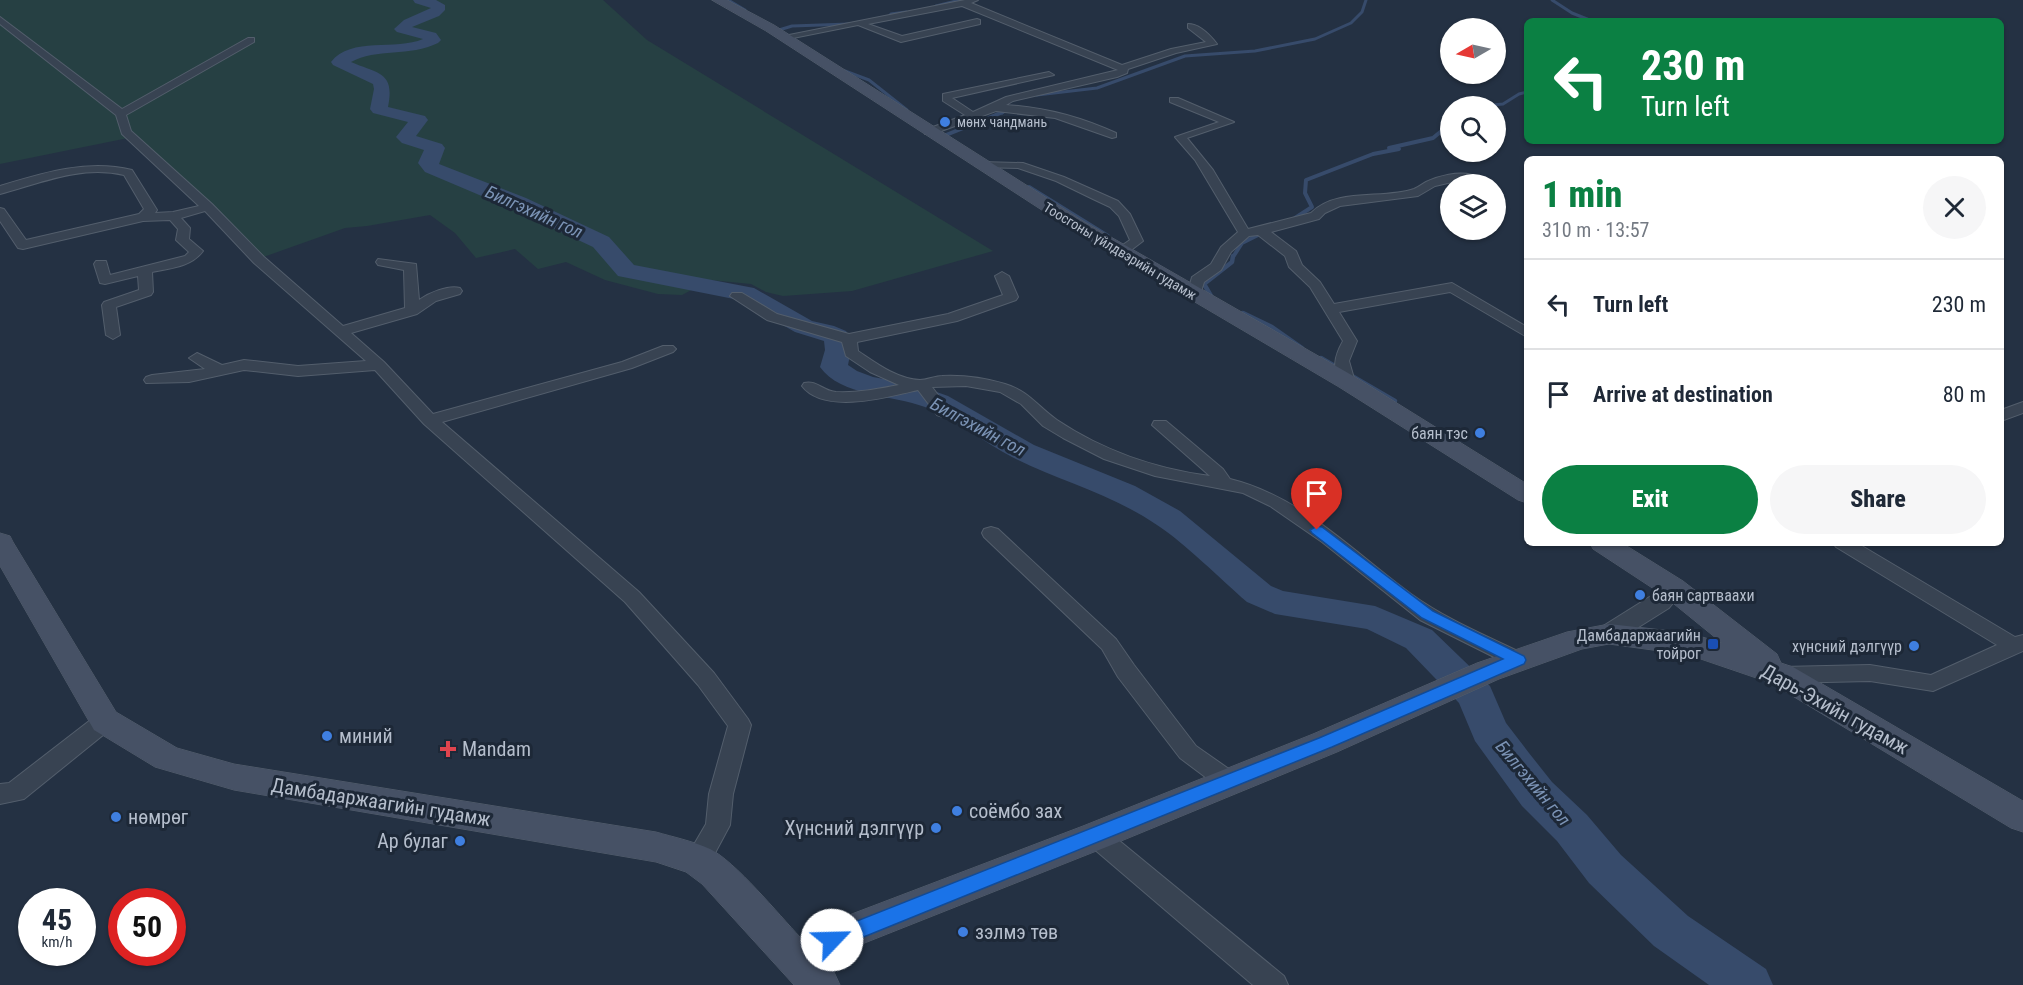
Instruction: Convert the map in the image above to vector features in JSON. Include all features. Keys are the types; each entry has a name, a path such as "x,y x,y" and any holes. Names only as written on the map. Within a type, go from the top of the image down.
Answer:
{"main road":[{"name":"Тоосгоны үйлдвэрийн гудамж","path":"720,0 782,29 929,132 981,165 1194,296 1347,382 1524,493"},
{"name":"Дамбадаржаагийн гудамж","path":"0,542 105,721 167,758 234,777 656,847 698,860 715,873 820,985"},
{"path":"1608,546 1673,588 1782,675"},
{"name":"Дарь-Эхийн гудамж","path":"796,958 849,932 1096,836 1325,742 1488,671 1578,639 1609,634 1689,644 1782,675 2023,818"}],"street":[{"path":"782,29 871,18 892,10 937,0"},
{"path":"782,29 861,24 974,0"},
{"path":"963,3 1122,68 1174,51 1213,44 1200,31 1191,26"},
{"path":"0,20 121,114 126,132 208,207 259,260 379,365 430,420 632,597 706,679 740,725 721,794 718,825 698,860"},
{"path":"861,24 901,39 977,22"},
{"path":"121,114 251,40"},
{"path":"929,132 974,117 1019,96 1121,73 1124,71 1122,68"},
{"path":"974,117 947,99 947,96 1049,75"},
{"path":"1174,100 1229,122 1180,137 1206,167 1230,213 1245,233"},
{"path":"994,108 1038,112 1088,123 1112,135"},
{"path":"981,165 1019,165 1060,178 1114,204 1124,214 1137,241 1121,251"},
{"path":"0,190 82,170 113,167 128,172 151,210 142,217"},
{"path":"1194,296 1197,280 1216,267 1226,250 1245,233 1261,231 1315,216 1321,210 1337,203 1418,192 1440,182"},
{"path":"0,212 23,245 142,217 173,216 208,207"},
{"path":"101,264 105,280 190,259 196,250 182,240 184,228 173,216"},
{"path":"1261,231 1292,254 1296,267 1315,285 1350,341 1341,355 1342,369 1347,382"},
{"path":"383,262 411,267 412,311"},
{"path":"113,335 109,305 146,292 145,270"},
{"path":"737,296 772,317 849,339 992,306 1011,297 1002,276"},
{"path":"1330,309 1452,287 1524,331"},
{"path":"342,332 371,321 412,311 431,298 455,291"},
{"path":"849,339 851,353 862,362 895,379 916,386 943,412"},
{"path":"430,420 627,365 668,349"},
{"path":"197,357 219,370"},
{"path":"152,380 189,376 244,365 298,371 379,365"},
{"path":"810,386 819,394 844,397 939,381 972,381 1007,388 1028,402 1048,421 1128,463 1175,476 1241,485 1275,501 1331,539 1427,615 1518,660"},
{"path":"2004,415 2023,407"},
{"path":"1160,425 1217,473 1224,483"},
{"path":"992,532 1109,644 1126,671 1188,752 1228,781"},
{"path":"1848,546 2018,644"},
{"path":"1609,634 1660,602 1673,588"},
{"path":"1782,675 1870,673 1933,683 2018,644"},
{"path":"0,794 15,792 105,721"},
{"path":"1096,836 1274,985"}],"green space":[{"path":"0,0 603,0 647,40 993,251 852,291 783,296 766,292 751,284 710,280 682,295 658,294 605,280 566,262 538,269 515,249 476,258 455,233 430,215 345,228 255,260 138,136 0,164"}],"waterway":[{"name":"Билгэхийн гол","path":"420,0 438,5 438,10 405,25 402,29 431,36 433,40 411,48 361,53 339,62 380,81 383,89 379,109 419,120 405,137 435,148 428,163 432,168 518,203 601,242 626,271 745,293 804,327 825,331 837,337 838,350 834,367 847,377 867,384 907,391 938,402 1023,451 1124,493 1169,518 1259,594 1275,602 1375,618 1419,639 1476,696 1489,730 1514,764 1537,794 1572,828 1605,869 1671,931 1749,985"},
{"path":"728,0 745,10"},
{"path":"936,6 960,0"},
{"path":"1037,95 1097,88 1185,56 1255,51 1315,39 1351,23 1362,12 1366,0"},
{"path":"1552,0 1584,18"},
{"path":"888,18 891,14 906,12"},
{"path":"779,30 792,26 849,24"},
{"path":"845,71 869,80 907,110"},
{"path":"1506,102 1524,93"},
{"path":"1002,112 1009,100 1013,100"},
{"path":"946,135 1002,112"},
{"path":"1295,218 1312,207 1305,193 1306,180 1373,154 1399,149 1389,148 1433,138 1440,132"},
{"path":"1029,187 1108,236"},
{"path":"1233,257 1242,243 1262,233"},
{"path":"1211,296 1204,284 1232,262 1233,256"},
{"path":"1243,313 1272,327 1302,348"},
{"path":"1321,358 1395,401"}],"place":[{"name":"мөнх чандмань","path":"945,122"},
{"name":"баян тэс","path":"1480,433"},
{"name":"баян сартваахи","path":"1640,595"},
{"name":"Дамбадаржаагийн тойрог","path":"1713,644"},
{"name":"хүнсний дэлгүүр","path":"1914,646"},
{"name":"миний","path":"327,736"},
{"name":"Mandam","path":"448,749"},
{"name":"соёмбо зах","path":"957,811"},
{"name":"нөмрөг","path":"116,817"},
{"name":"Хүнсний дэлгүүр","path":"936,828"},
{"name":"Ар булаг","path":"460,841"},
{"name":"зэлмэ төв","path":"963,932"}],"route":[{"path":"832,940 1096,836 1518,660 1427,615 1317,530"}]}
